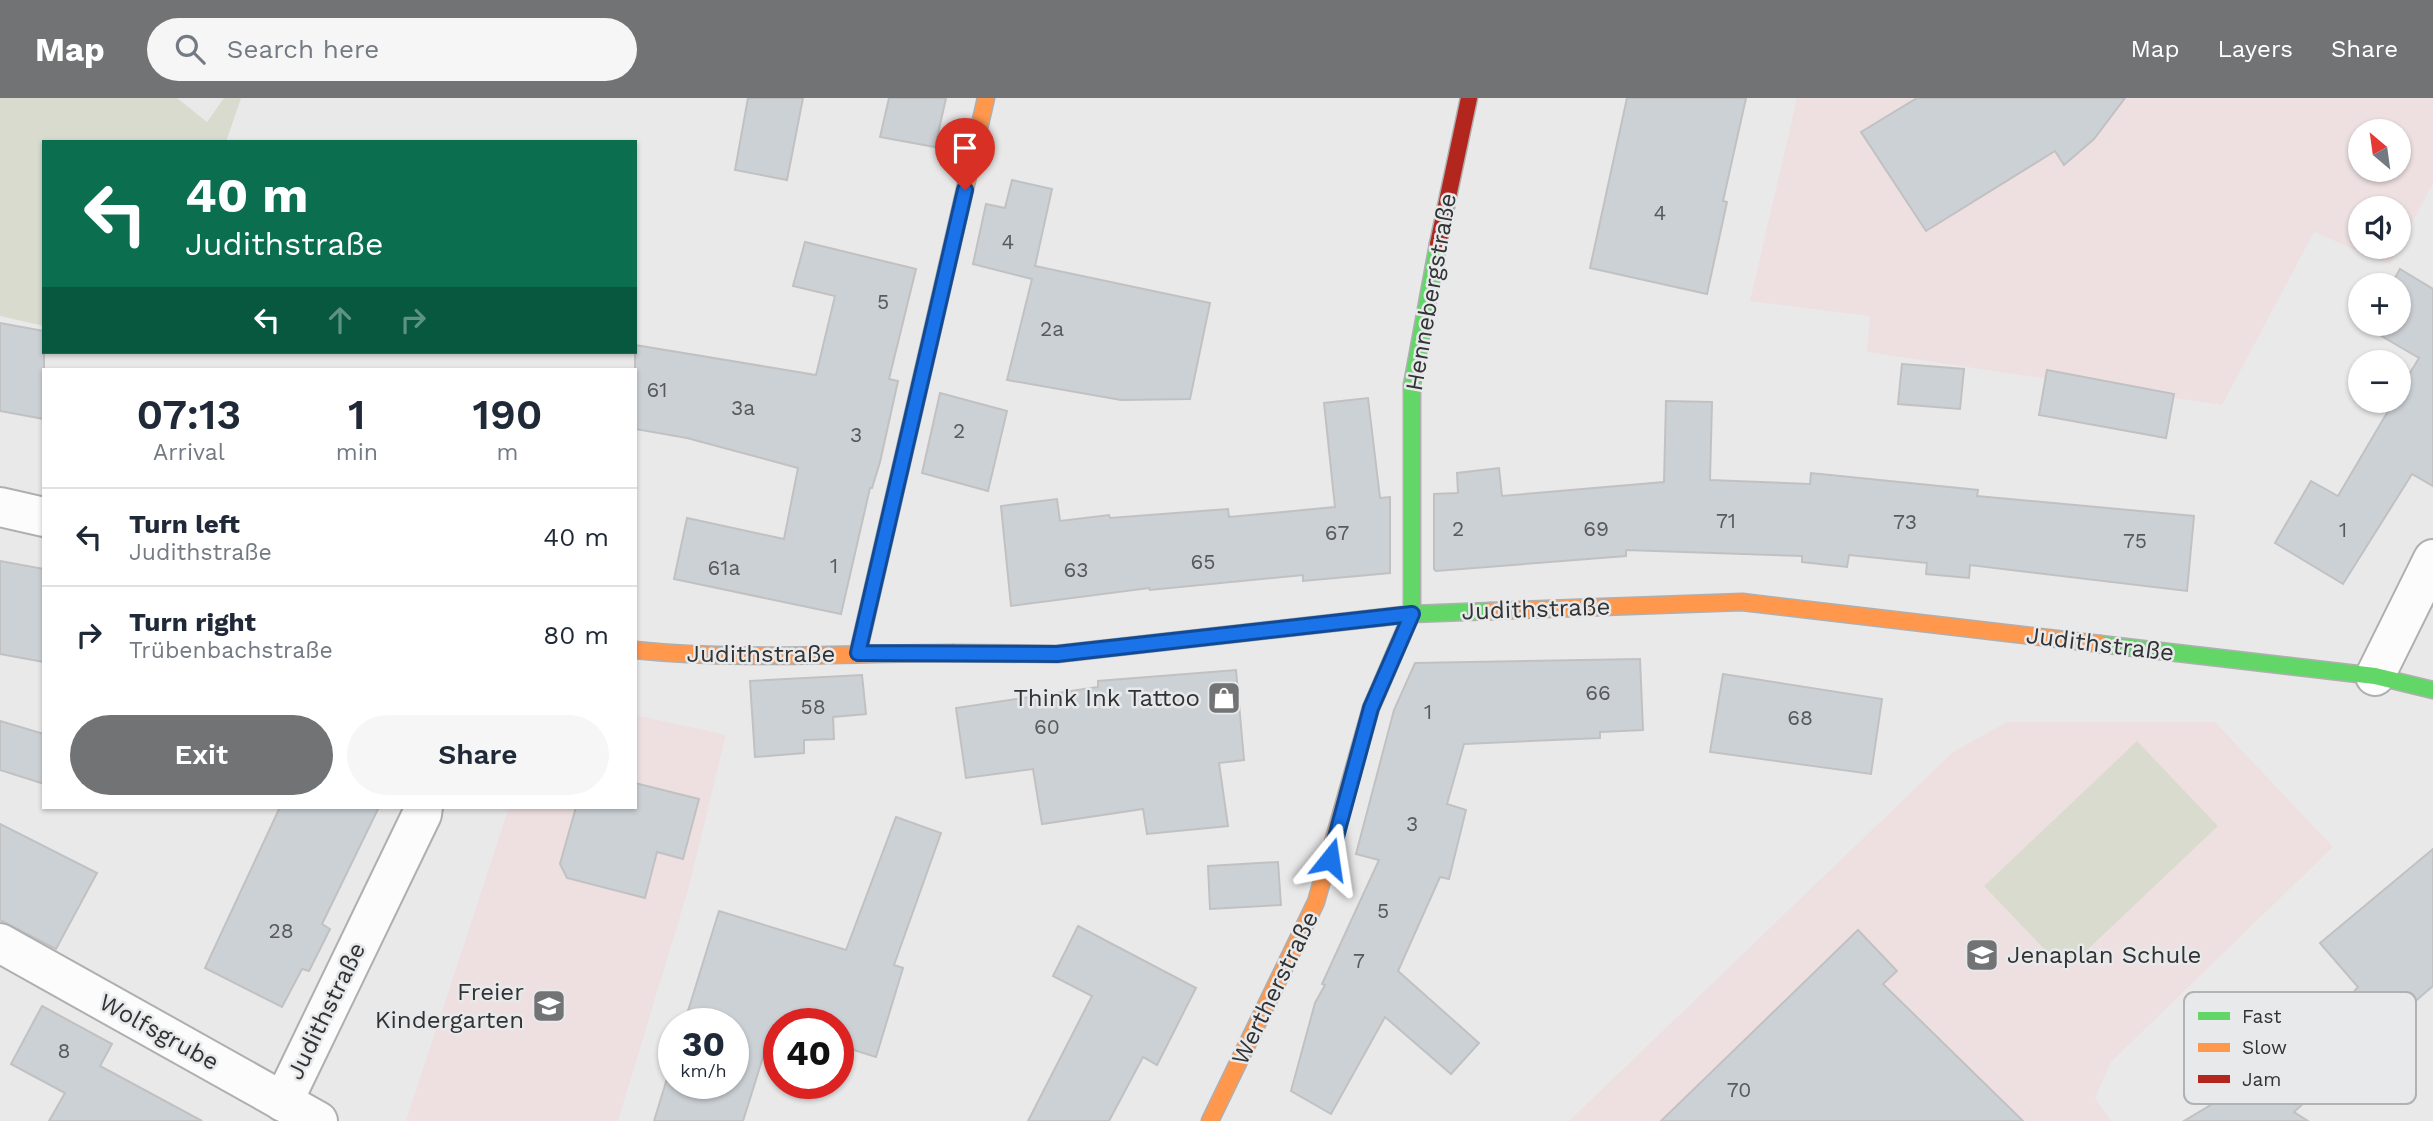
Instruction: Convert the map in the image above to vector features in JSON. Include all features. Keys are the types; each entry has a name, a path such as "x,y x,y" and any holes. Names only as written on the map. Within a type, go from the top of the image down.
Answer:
{"street":[{"path":"858,653 986,98"},
{"name":"Hennebergstraße","path":"1412,614 1412,385 1469,98"},
{"path":"0,507 42,517"},
{"path":"2375,676 2433,559"},
{"name":"Judithstraße","path":"637,650 757,656 858,653 1057,654 1412,614 1742,602 2375,676 2433,690"},
{"name":"Wertherstraße","path":"1210,1121 1316,902 1371,708 1412,614"},
{"name":"Judithstraße","path":"282,1102 423,809"},
{"name":"Wolfsgrube","path":"0,943 318,1121"}],"shaded area":[{"path":"0,98 177,98 207,122 224,98 241,98 227,140 42,140 42,326 0,316"},
{"path":"1797,98 2433,98 2433,183 2411,225 2411,196 2348,196 2348,247 2314,232 2222,405 1867,352 1870,316 1750,301"},
{"path":"2376,259 2393,259 2390,265"},
{"name":"Freier Kindergarten","path":"637,715 726,735 688,890 618,1121 406,1121 508,809 637,809"},
{"name":"Jenaplan Schule","path":"2007,722 2215,722 2333,847 2111,1062 2095,1098 2111,1121 1569,1121 1953,752"},
{"path":"2137,741 2218,826 2065,971 1984,886"}],"building":[{"path":"748,98 803,98 787,180 735,170"},
{"path":"889,98 946,98 935,147 880,137"},
{"path":"1627,98 1746,98 1723,201 1727,202 1707,294 1590,268"},
{"path":"1917,98 2125,98 2094,139 2064,165 2055,151 1926,231 1861,132"},
{"path":"1012,180 1052,189 1035,266 1210,303 1190,399 1121,400 1007,380 1032,279 973,264 986,204 1005,208"},
{"path":"805,242 916,269 889,379 898,381 841,614 674,579 687,518 784,539 798,468 687,438 637,429 637,345 816,375 835,296 793,286"},
{"path":"2411,276 2433,289 2433,486 2412,474 2343,584 2275,543 2311,481 2338,496 2387,413 2411,413 2411,371 2419,358 2411,353 2411,350 2405,350 2381,336 2411,336"},
{"path":"0,323 42,331 42,419 0,411"},
{"path":"1902,364 1964,369 1960,409 1898,404"},
{"path":"2047,370 2174,394 2166,438 2039,415"},
{"path":"940,393 1007,411 988,491 922,473"},
{"path":"1368,398 1380,498 1390,497 1390,573 1303,581 1303,575 1149,588 1011,606 1001,506 1057,499 1060,521 1109,515 1110,518 1228,509 1229,517 1335,507 1324,403"},
{"path":"1666,401 1712,402 1710,480 1810,484 1811,473 1978,490 1977,496 2194,516 2187,591 1970,565 1969,578 1926,574 1927,563 1849,555 1847,567 1802,562 1802,556 1626,550 1626,556 1436,571 1434,569 1434,494 1458,493 1457,473 1499,468 1502,496 1664,482"},
{"path":"0,561 42,569 42,662 0,654"},
{"path":"1640,659 1643,730 1600,732 1600,738 1464,744 1447,804 1466,810 1449,879 1440,877 1398,971 1479,1043 1451,1074 1385,1017 1331,1114 1291,1091 1315,1003 1325,985 1322,984 1379,860 1356,854 1394,710 1415,663"},
{"path":"1236,670 1244,760 1219,763 1228,826 1147,834 1143,809 1042,824 1033,769 966,778 956,708 1098,687 1098,681"},
{"path":"1723,674 1882,699 1871,774 1710,752"},
{"path":"862,675 866,714 833,717 834,739 804,740 804,753 755,757 750,681"},
{"path":"0,721 42,733 42,783 0,770"},
{"path":"637,784 699,799 683,859 657,852 645,898 567,878 560,864 575,809 637,809"},
{"path":"279,809 378,809 322,924 330,929 309,971 302,969 282,1007 205,968"},
{"path":"896,817 941,833 894,965 903,968 876,1057 854,1050 854,1008 763,1008 763,1057 743,1121 654,1121 661,1099 749,1099 749,1008 689,1008 719,911 846,950"},
{"path":"0,824 97,873 56,949 0,920"},
{"path":"2433,849 2433,986 2416,1001 2416,992 2354,992 2358,987 2320,943"},
{"path":"1278,862 1281,905 1210,909 1208,866"},
{"path":"1078,926 1196,988 1157,1065 1143,1057 1109,1121 1028,1121 1092,996 1053,976"},
{"path":"1858,930 1897,971 1883,984 2023,1121 1661,1121"},
{"path":"42,1006 112,1044 100,1066 202,1121 49,1121 65,1093 11,1064"},
{"path":"2212,1104 2303,1104 2294,1112 2308,1121 2184,1121"}],"traffic: fast":[{"path":"1409,620 1412,614 1412,385 1438,244"},
{"path":"953,653 1057,654 1412,614 1491,611"},
{"path":"2100,644 2375,676 2433,690"}],"traffic: slow":[{"path":"858,653 986,98"},
{"path":"1491,611 1742,602 2100,644"},
{"path":"1210,1121 1316,902 1371,708 1409,620"},
{"path":"637,650 754,656 953,653"}],"traffic: jam":[{"path":"1438,244 1469,98"}],"place":[{"name":"Think Ink Tattoo","path":"1224,698"},
{"name":"Jenaplan Schule","path":"1982,955"},
{"name":"Freier Kindergarten","path":"549,1006"}],"route":[{"path":"965,190 858,653 1057,654 1412,614 1371,708 1330,859"}]}
